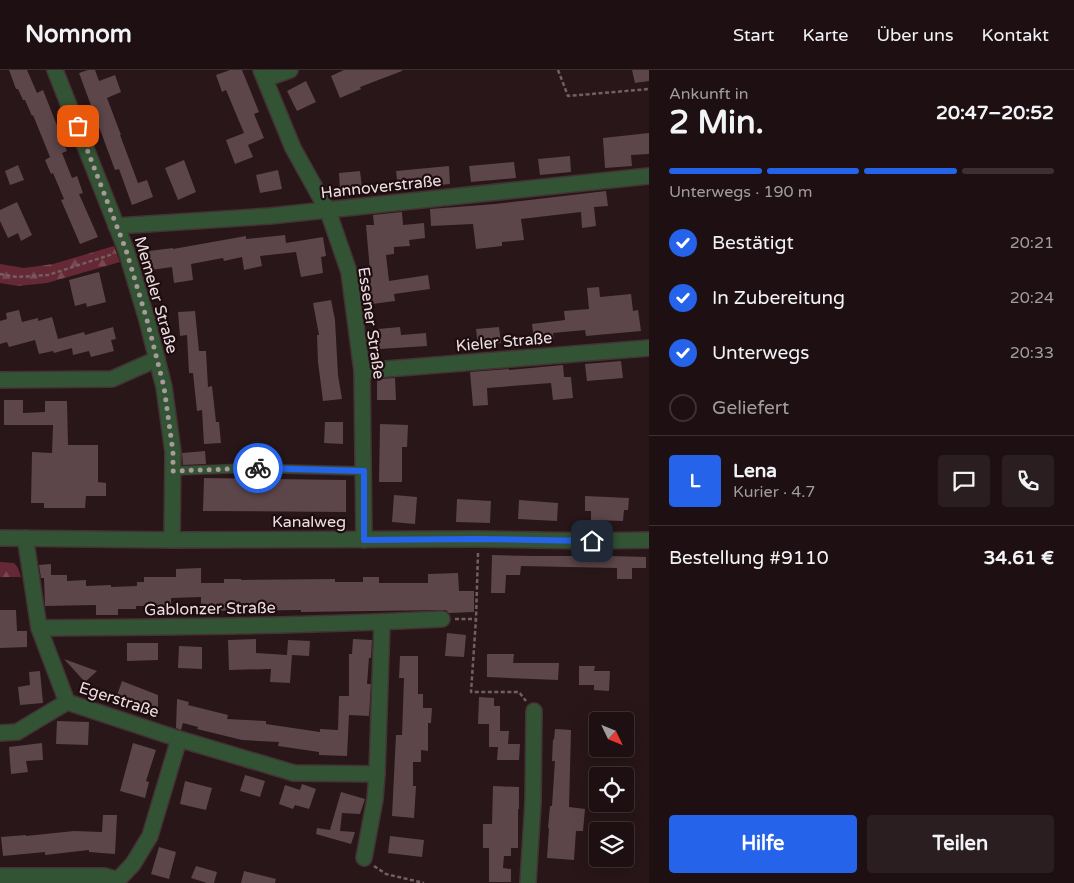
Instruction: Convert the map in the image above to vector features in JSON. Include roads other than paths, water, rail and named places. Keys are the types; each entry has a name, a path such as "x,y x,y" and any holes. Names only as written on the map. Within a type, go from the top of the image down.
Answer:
{"street":[{"name":"Memeler Straße","path":"55,70 126,250 164,387 173,452 172,540"},
{"path":"263,74 290,70"},
{"name":"Essener Straße","path":"263,74 293,148 328,211 349,272 362,371 364,540"},
{"name":"Hannoverstraße","path":"116,226 328,211 649,176"},
{"name":"Kieler Straße","path":"362,371 649,348"},
{"path":"0,380 112,379 157,359"},
{"name":"Kanalweg","path":"0,538 649,540"},
{"name":"Egerstraße","path":"25,538 39,628 67,702 294,773 378,774"},
{"name":"Gablonzer Straße","path":"39,628 193,627 442,620"},
{"path":"364,858 378,774 382,622"},
{"path":"0,733 17,732 67,702"},
{"path":"528,883 533,802 534,711"},
{"path":"0,876 106,876 118,882 133,864 150,836 179,738"}],"lane":[{"path":"173,471 249,468 364,471"}]}
